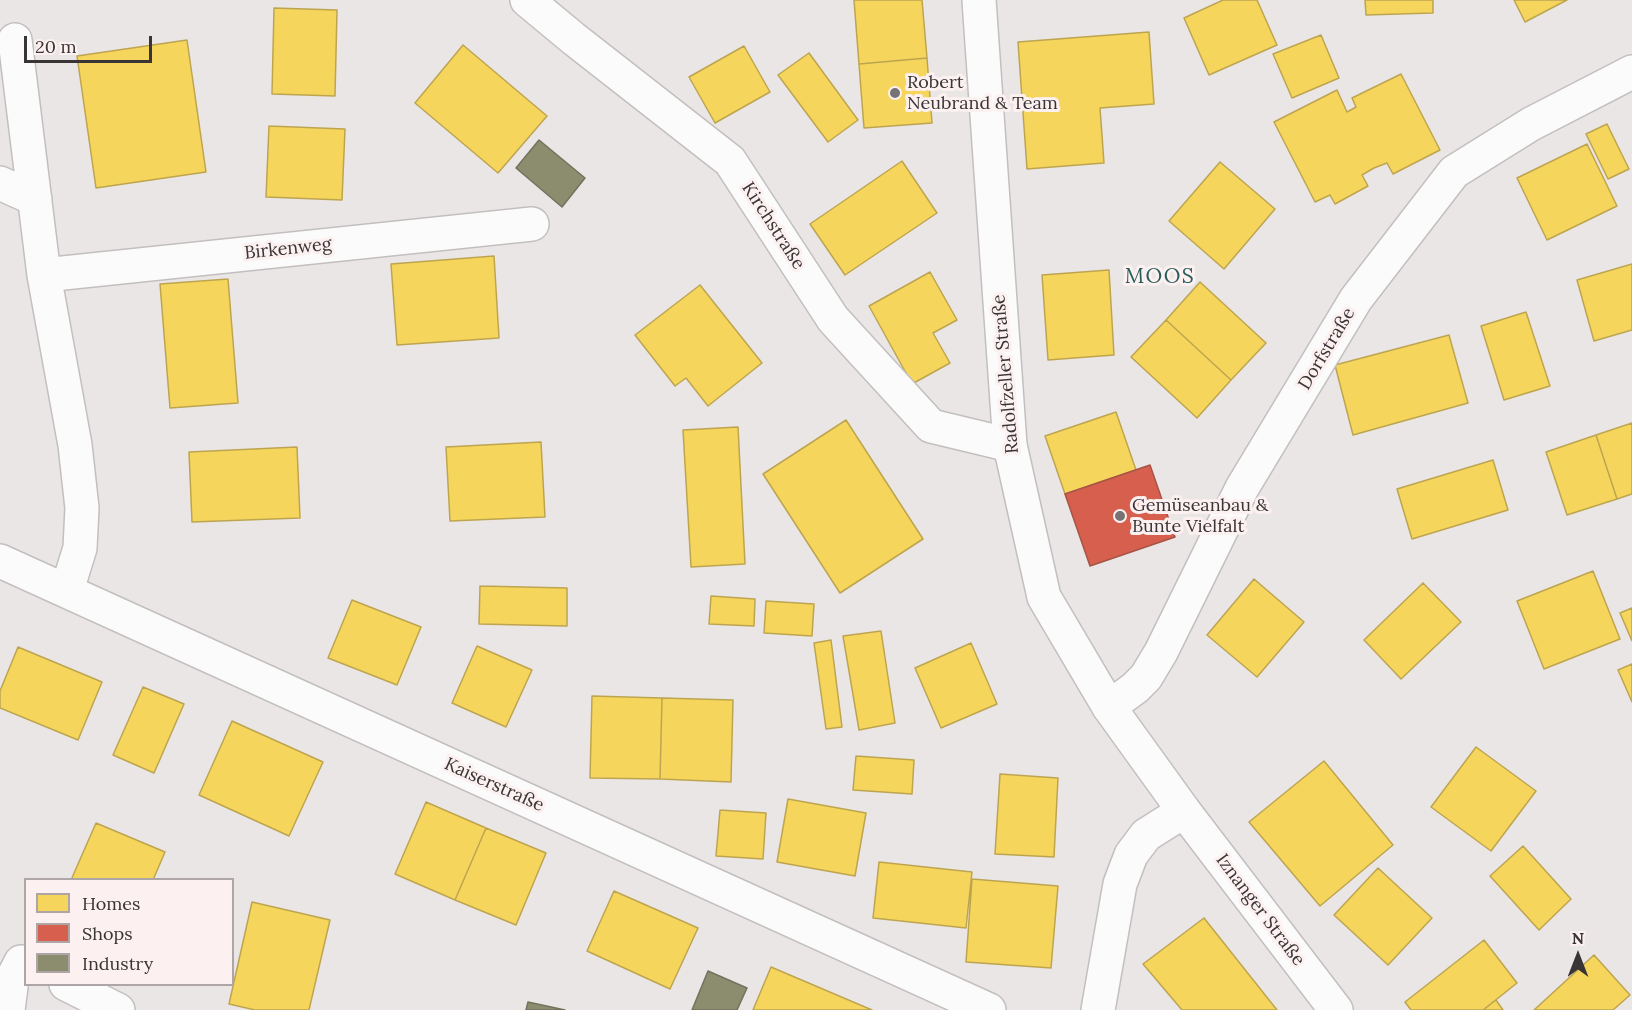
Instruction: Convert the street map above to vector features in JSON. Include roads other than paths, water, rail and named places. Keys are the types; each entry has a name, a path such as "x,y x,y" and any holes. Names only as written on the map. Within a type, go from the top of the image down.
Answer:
{"street":[{"name":"Kirchstraße","path":"527,0 730,161 833,319 931,426 1010,445"},
{"name":"Radolfzeller Straße","path":"979,0 1010,445 1044,597 1109,706 1184,811"},
{"path":"15,40 44,275 75,445 82,508 80,548 67,590"},
{"name":"Dorfstraße","path":"1109,706 1135,688 1146,677 1161,652 1242,488 1356,299 1454,172 1531,124 1632,72"},
{"path":"0,183 34,199"},
{"name":"Birkenweg","path":"44,275 532,224"},
{"name":"Kaiserstraße","path":"0,561 989,1010"},
{"path":"1098,1010 1120,884 1131,855 1146,835 1184,811"},
{"name":"Iznanger Straße","path":"1184,811 1336,1010"},
{"path":"8,1010 15,959"},
{"path":"70,986 117,1010"}],"place":[{"name":"Robert Neubrand & Team","path":"895,93"},
{"name":"Gemüseanbau & Bunte Vielfalt","path":"1120,516"}],"district":[{"name":"MOOS","path":"1160,277"}]}
